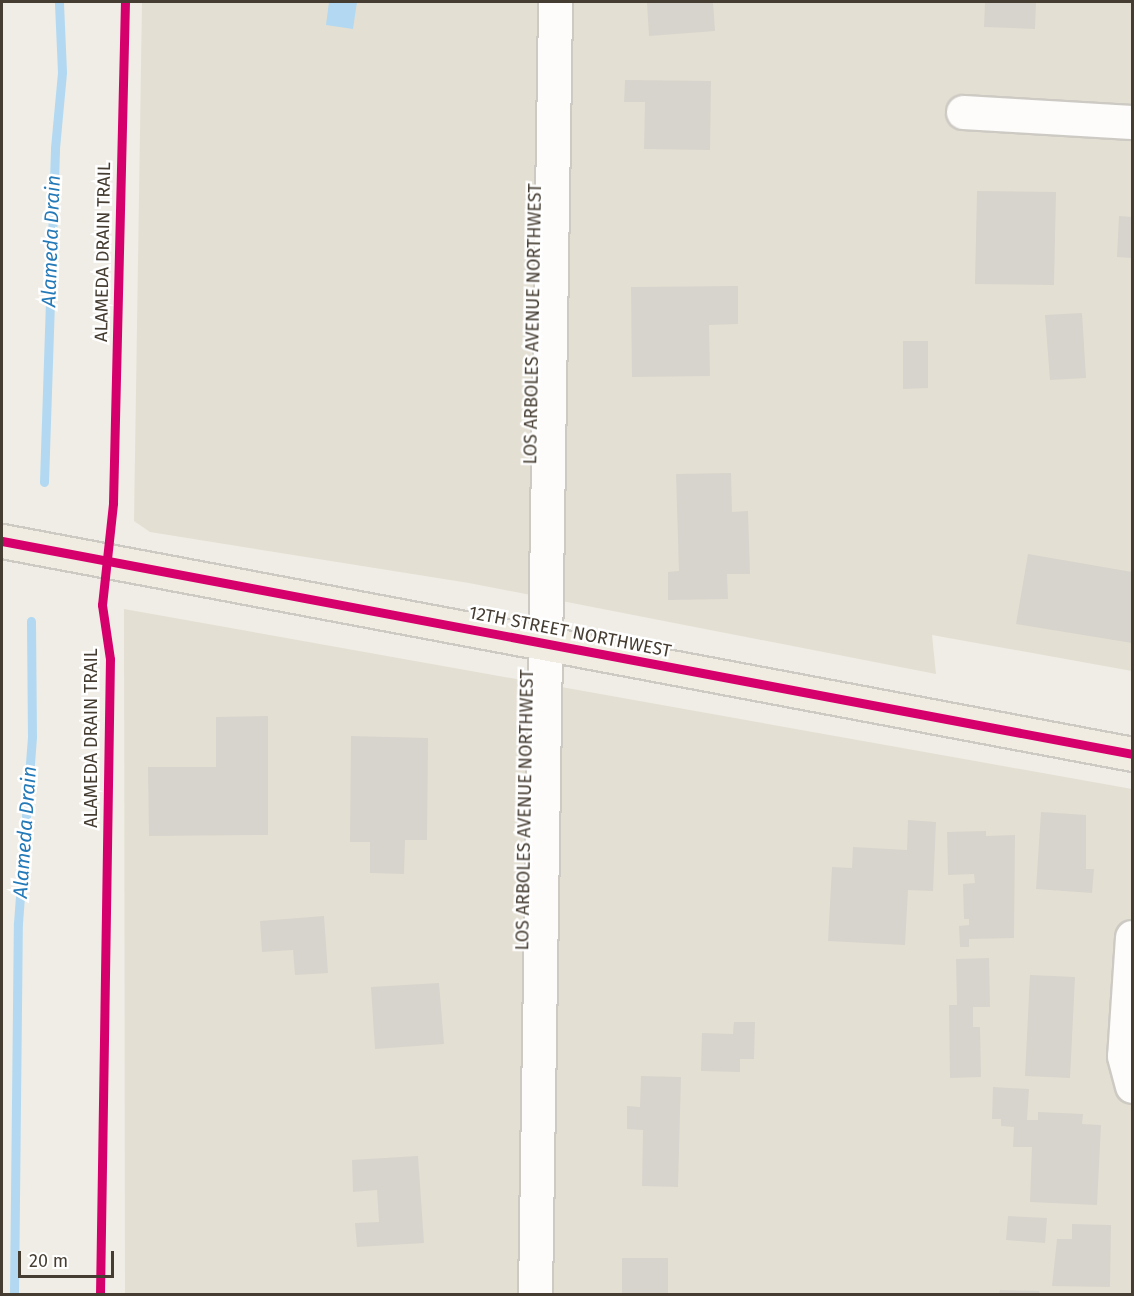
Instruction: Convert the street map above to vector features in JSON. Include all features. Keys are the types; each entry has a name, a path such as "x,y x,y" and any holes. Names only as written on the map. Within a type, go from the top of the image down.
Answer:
{"main road":[{"name":"12TH STREET NORTHWEST","path":"2,541 1132,754"}],"street":[{"name":"LOS ARBOLES AVENUE NORTHWEST","path":"535,1294 543,644 555,2"},
{"path":"963,112 1132,123"},
{"path":"1132,937 1124,1056 1132,1086"}],"shaded area":[{"path":"142,2 1132,2 1132,671 932,635 936,674 469,583 150,532 134,521"},
{"path":"124,609 1132,789 1132,1294 125,1294"}],"water":[{"path":"329,2 357,2 353,29 326,25"}],"building":[{"path":"647,2 713,2 715,31 649,36"},
{"path":"985,2 1036,2 1035,29 984,27"},
{"path":"625,80 711,81 710,150 644,149 645,102 624,102"},
{"path":"977,191 1056,192 1054,285 975,284"},
{"path":"1119,216 1132,217 1132,258 1117,257"},
{"path":"738,286 738,324 709,325 710,376 632,377 631,287"},
{"path":"1082,313 1086,378 1050,380 1045,315"},
{"path":"903,341 928,341 928,388 903,389"},
{"path":"731,473 732,512 748,511 750,574 727,574 728,599 668,600 668,572 679,571 676,474"},
{"path":"1028,554 1132,572 1132,643 1016,624"},
{"path":"268,716 268,835 149,836 148,767 216,767 216,717"},
{"path":"351,736 428,738 427,840 405,840 404,874 370,873 370,842 350,842"},
{"path":"1041,812 1086,815 1086,869 1094,869 1092,893 1036,889"},
{"path":"908,820 936,822 933,891 908,890 905,945 828,941 832,867 852,868 853,847 907,850"},
{"path":"986,831 986,836 1015,835 1014,938 969,939 969,947 960,947 959,926 969,925 969,919 964,919 963,884 975,883 974,874 948,875 947,832"},
{"path":"324,916 328,973 295,975 293,950 262,952 260,921"},
{"path":"989,958 990,1007 973,1007 973,1027 980,1027 981,1077 950,1078 949,1005 957,1005 956,959"},
{"path":"1030,975 1075,977 1070,1078 1025,1076"},
{"path":"439,983 444,1044 375,1049 371,987"},
{"path":"734,1022 755,1022 754,1059 740,1059 740,1072 701,1071 702,1033 733,1034"},
{"path":"641,1076 681,1077 678,1187 642,1186 643,1130 627,1129 627,1106 640,1107"},
{"path":"993,1087 1029,1089 1027,1120 1038,1120 1038,1112 1083,1114 1082,1124 1101,1125 1097,1205 1030,1202 1032,1147 1013,1147 1014,1127 1001,1126 1001,1119 992,1119"},
{"path":"418,1156 424,1243 357,1247 355,1223 379,1222 377,1190 353,1192 352,1160"},
{"path":"1008,1216 1047,1218 1045,1243 1006,1240"},
{"path":"1072,1224 1111,1225 1110,1287 1052,1286 1057,1239 1072,1239"},
{"path":"622,1258 668,1258 668,1294 622,1294"},
{"path":"1000,1290 1039,1291 1040,1294 999,1294"}],"waterway":[{"name":"Alameda Drain","path":"44,482 55,148 62,72 59,2"},
{"name":"Alameda Drain","path":"14,1294 18,923 32,737 31,621"}],"cycle path":[{"name":"ALAMEDA DRAIN TRAIL","path":"100,1294 110,659 102,605 113,503 125,2"},
{"path":"2,541 1132,754"}]}
